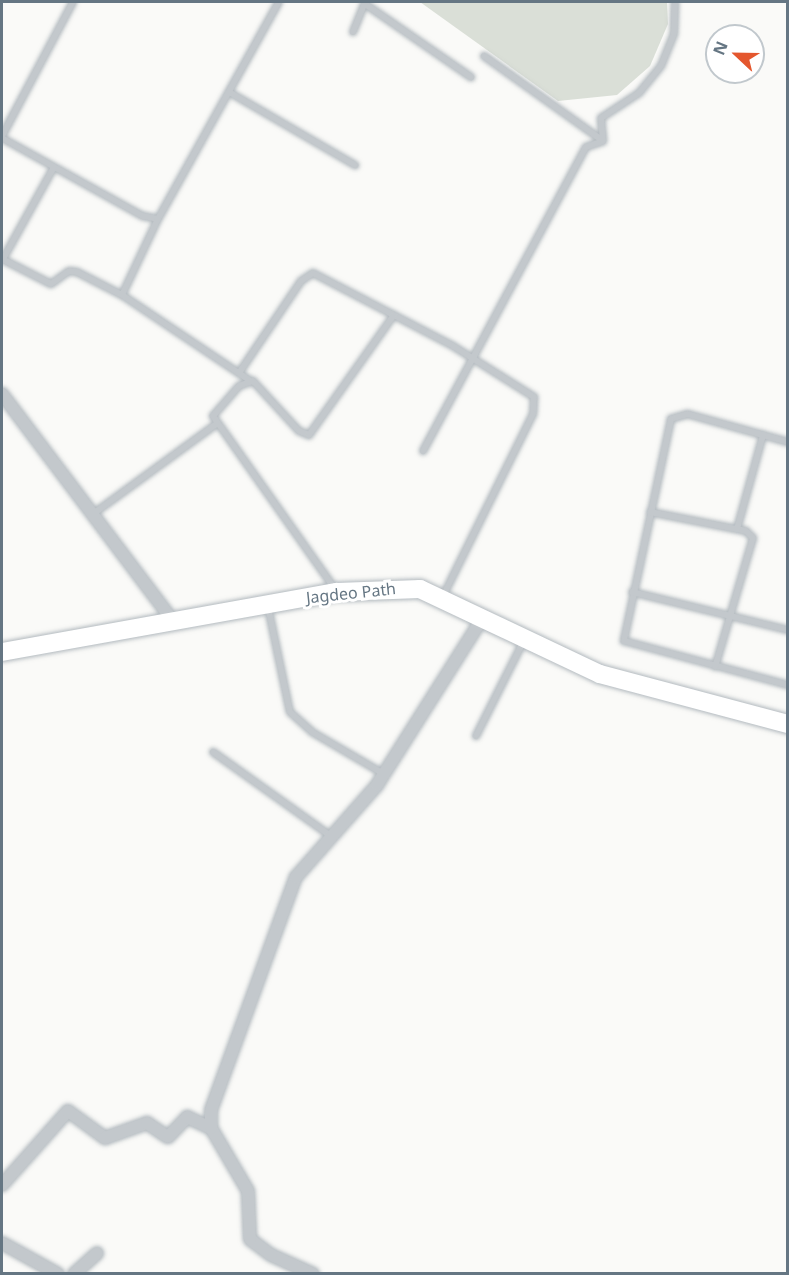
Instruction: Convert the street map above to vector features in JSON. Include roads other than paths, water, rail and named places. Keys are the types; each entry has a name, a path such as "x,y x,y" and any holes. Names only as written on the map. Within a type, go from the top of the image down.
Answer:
{"main road":[{"name":"Jagdeo Path","path":"2,652 338,592 391,587 443,597 600,674 788,724"}],"street":[{"path":"2,394 172,620"},
{"path":"313,1274 271,1255 250,1239 248,1191 211,1128 211,1110 296,877 332,838 384,774 484,616"},
{"path":"2,1185 68,1111 105,1138 147,1123 168,1137 187,1117 211,1128"},
{"path":"2,1243 58,1274"},
{"path":"74,1274 97,1253"}],"lane":[{"path":"73,2 2,137 143,216 158,219"},
{"path":"122,295 158,219 279,2"},
{"path":"603,141 601,118 639,93 662,66 674,33 675,2"},
{"path":"353,32 365,3 471,77"},
{"path":"484,56 603,141"},
{"path":"229,92 355,165"},
{"path":"423,451 476,360 586,147 603,141"},
{"path":"54,167 2,259 46,282 72,271 122,295 249,381 262,385 299,431 309,435 394,315"},
{"path":"239,374 310,273 394,315 530,393 536,404 443,597"},
{"path":"249,381 217,407 215,425 338,592"},
{"path":"788,442 688,414 675,415 632,592 626,644 788,685"},
{"path":"93,514 215,425"},
{"path":"737,529 764,435"},
{"path":"650,512 737,529 753,541 715,668"},
{"path":"632,592 788,630"},
{"path":"267,604 290,712 312,732 384,774"},
{"path":"476,736 525,638"},
{"path":"213,752 332,838"}]}
